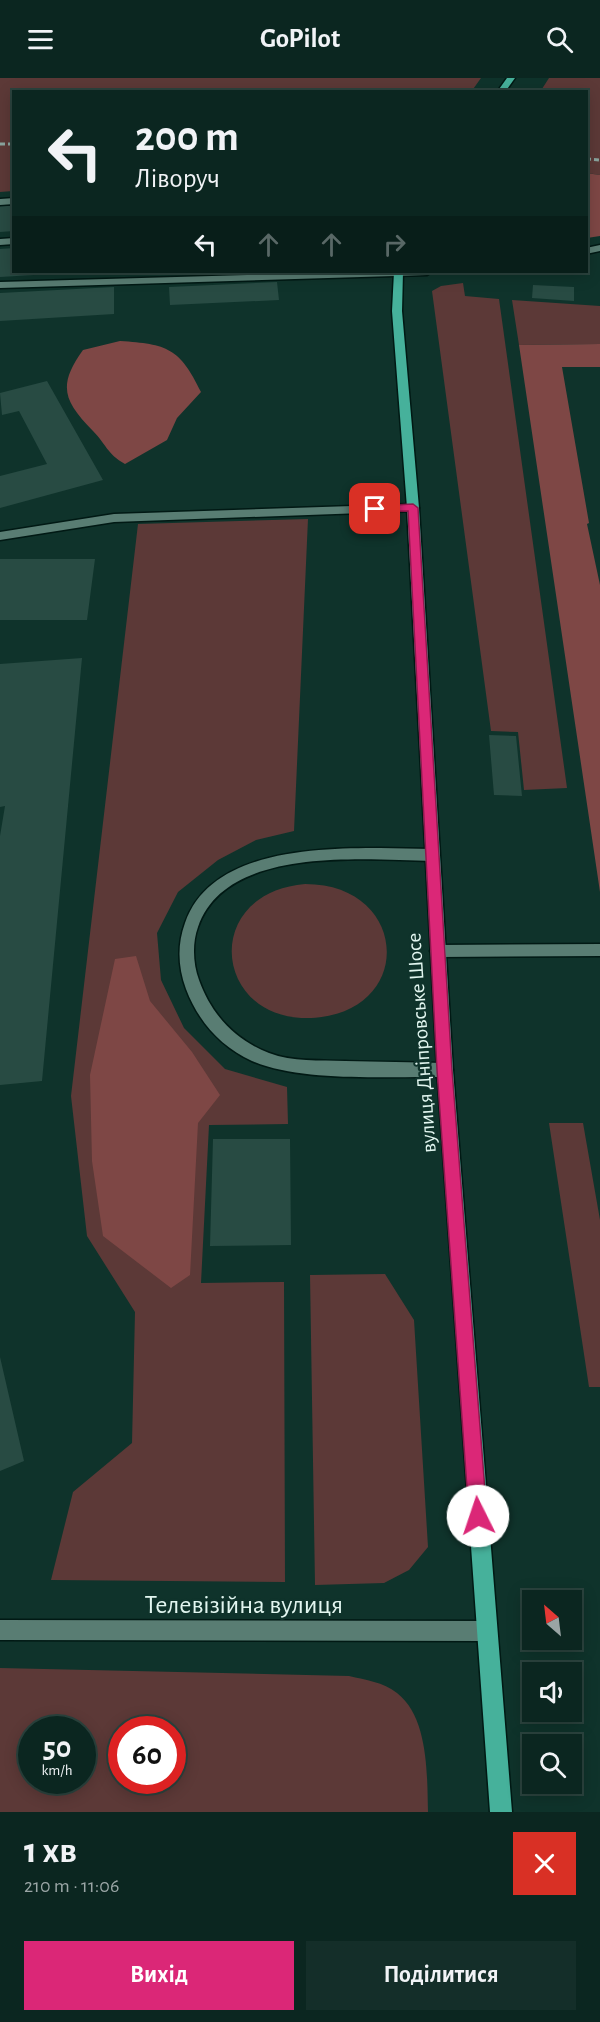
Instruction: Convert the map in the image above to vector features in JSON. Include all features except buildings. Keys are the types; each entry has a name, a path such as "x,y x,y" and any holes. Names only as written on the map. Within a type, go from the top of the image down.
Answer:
{"main road":[{"name":"вулиця Дніпровське Шосе","path":"398,273 397,311 413,508 445,1070 501,1812"}],"street":[{"path":"0,285 125,275 307,273"},
{"path":"0,536 114,518 413,508"},
{"path":"432,855 341,855 294,858 277,860 252,869 226,882 207,896 194,913 185,937 186,956 196,993 209,1018 243,1049 270,1062 293,1067 445,1070"},
{"path":"438,951 600,950"},
{"name":"Телевізійна вулиця","path":"0,1630 487,1631"}],"shaded area":[{"path":"0,78 481,78 472,90 12,90 12,191 0,192"},
{"path":"549,78 600,78 600,175 588,173 588,90 541,90"},
{"path":"588,173 600,175 600,236 588,238"},
{"path":"463,283 465,296 499,299 567,788 524,790 518,732 491,731 432,291 441,286"},
{"path":"512,300 600,306 600,344 519,345"},
{"path":"120,341 150,344 170,351 186,366 201,392 177,418 167,440 125,464 110,453 83,420 70,402 67,393 70,374 83,350"},
{"path":"600,344 600,367 562,367 589,523 587,524 600,585 600,892 519,345"},
{"path":"308,519 294,831 256,840 218,860 178,892 157,933 161,980 184,1028 225,1069 287,1087 288,1124 209,1125 201,1283 284,1282 285,1582 51,1580 73,1492 132,1443 135,1312 87,1236 71,1096 138,524"},
{"path":"305,884 340,890 365,904 381,925 387,949 383,973 369,995 345,1011 311,1018 278,1014 254,1000 238,980 232,956 235,931 248,909 271,893"},
{"path":"136,956 150,1001 192,1052 220,1095 198,1123 190,1275 171,1288 103,1236 92,1161 90,1075 115,959"},
{"path":"549,1123 583,1123 600,1220 600,1387 589,1387"},
{"path":"385,1274 414,1320 428,1547 409,1570 384,1583 315,1585 310,1275"},
{"path":"0,1668 349,1676 380,1684 392,1689 407,1704 421,1732 426,1765 428,1812 0,1812"}],"railway":[{"path":"0,144 12,144"},
{"path":"588,159 600,160"}],"route":[{"path":"375,509 413,508 445,1070 478,1516"}]}
